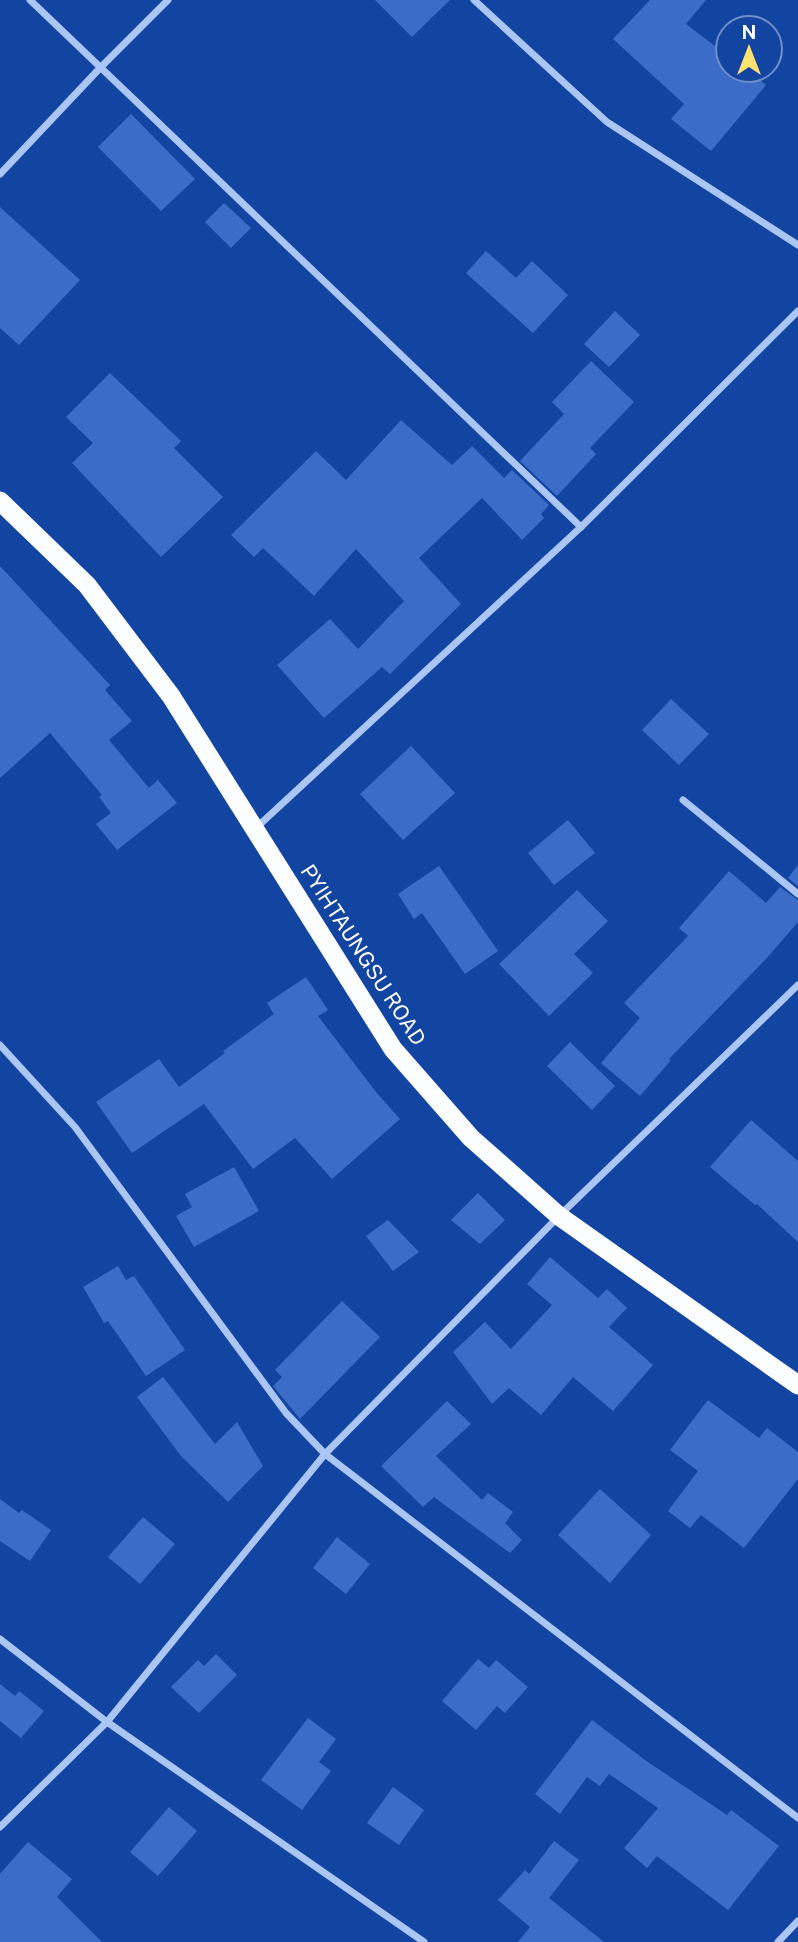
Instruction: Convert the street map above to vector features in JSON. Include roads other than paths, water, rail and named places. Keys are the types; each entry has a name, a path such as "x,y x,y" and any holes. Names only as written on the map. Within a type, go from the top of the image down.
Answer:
{"highway":[{"name":"PYIHTAUNGSU ROAD","path":"0,501 87,585 172,696 393,1049 471,1138 559,1216 798,1385"}],"street":[{"path":"30,0 581,527"},
{"path":"0,174 168,0"},
{"path":"474,0 607,122 798,245"},
{"path":"255,829 581,527 798,312"},
{"path":"683,800 798,894"},
{"path":"0,1828 107,1722 325,1454 559,1216 798,985"},
{"path":"0,1045 75,1127 286,1413 325,1454 798,1818"},
{"path":"0,1639 107,1722 424,1942"},
{"path":"778,1942 798,1921"}]}
